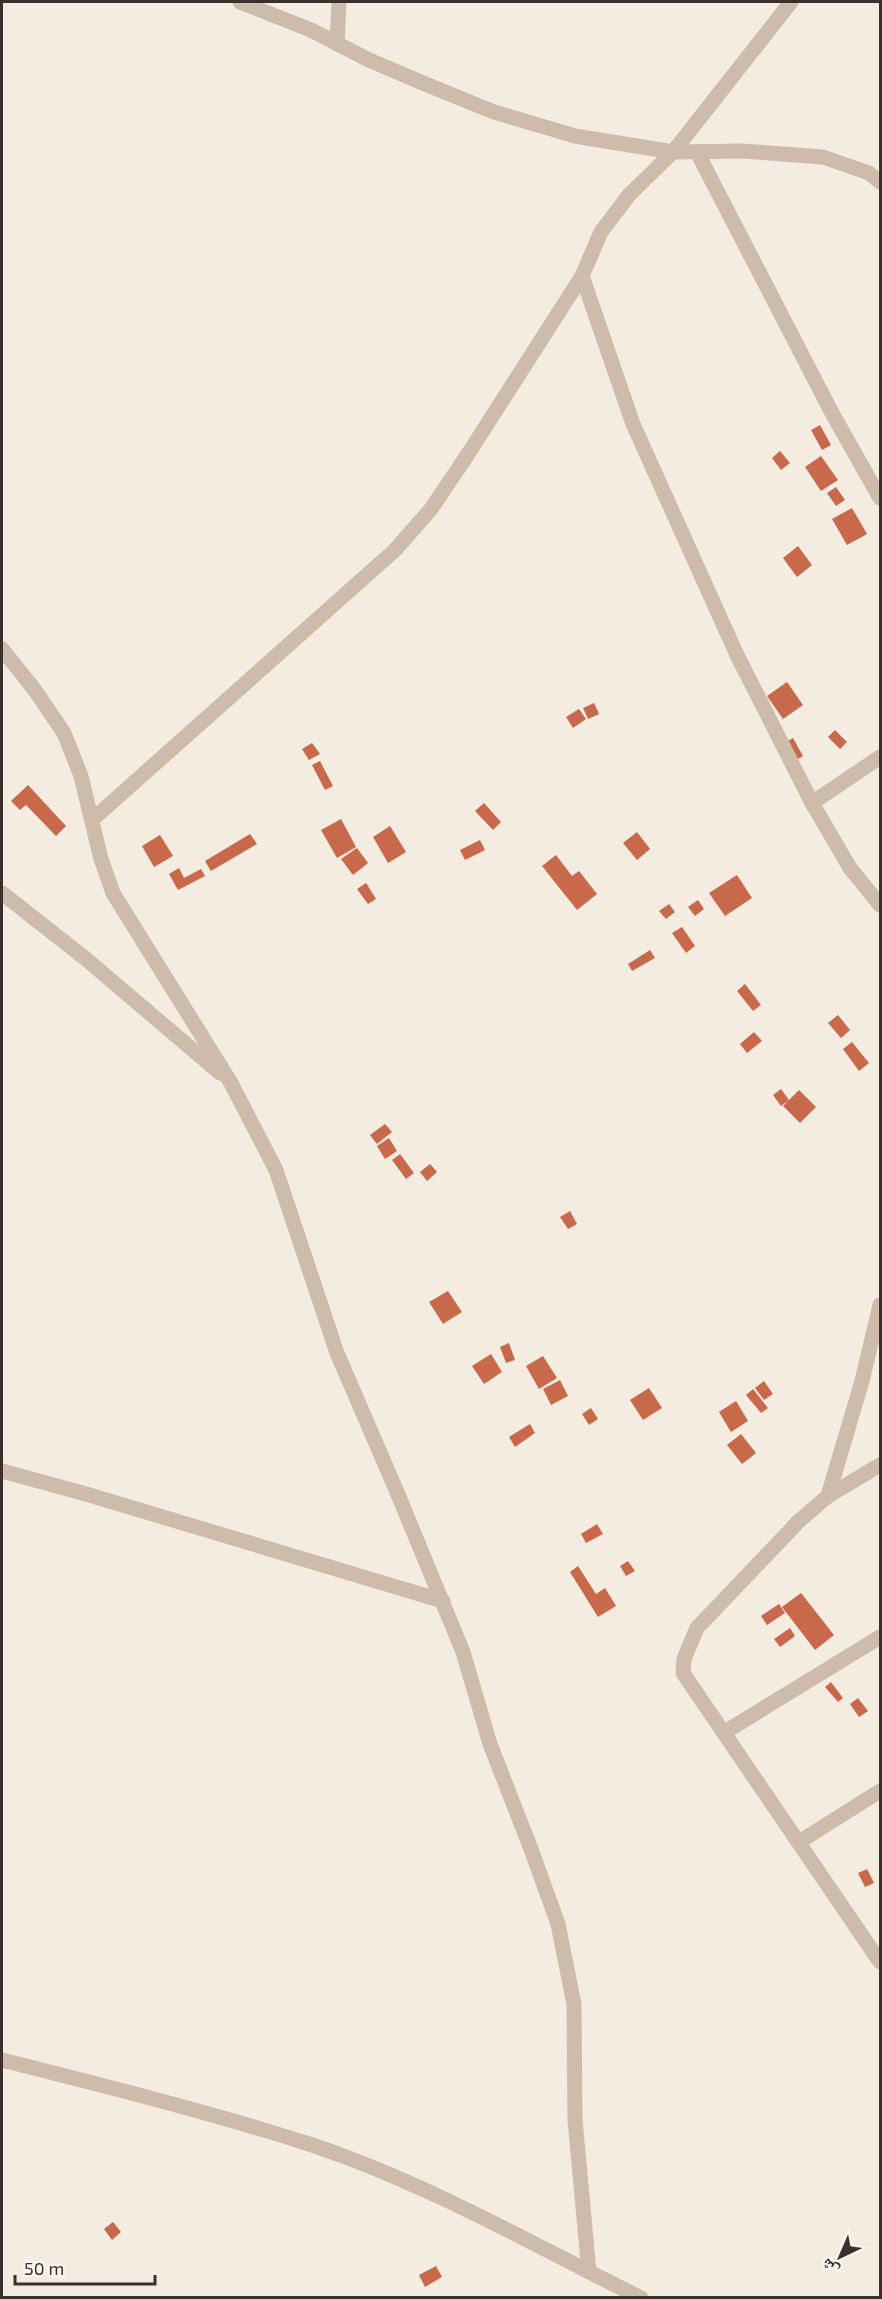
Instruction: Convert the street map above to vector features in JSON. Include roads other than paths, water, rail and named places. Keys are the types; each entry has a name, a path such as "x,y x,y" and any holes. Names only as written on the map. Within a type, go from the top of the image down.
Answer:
{"street":[{"path":"240,2 311,30 367,59 494,112 575,136 673,152 743,151 823,157 869,173 880,182"},
{"path":"337,44 339,2"},
{"path":"92,820 395,550 431,509 582,276 601,232 629,195 673,152 791,2"},
{"path":"697,152 832,412 880,498"},
{"path":"582,276 633,424 737,655 812,803 850,868 880,905"},
{"path":"2,650 34,689 64,734 81,776 101,859 113,893 231,1083 276,1170 337,1353 463,1652 490,1744 558,1924 574,2004 575,2120 589,2272"},
{"path":"812,803 880,757"},
{"path":"2,892 86,959 231,1083"},
{"path":"828,1496 854,1412 880,1305"},
{"path":"880,1466 828,1496 799,1521 697,1628 684,1659 684,1673 880,1962"},
{"path":"2,1471 442,1601"},
{"path":"725,1732 880,1637"},
{"path":"800,1842 880,1791"},
{"path":"2,2060 145,2097 313,2146 413,2185 641,2298"}]}
